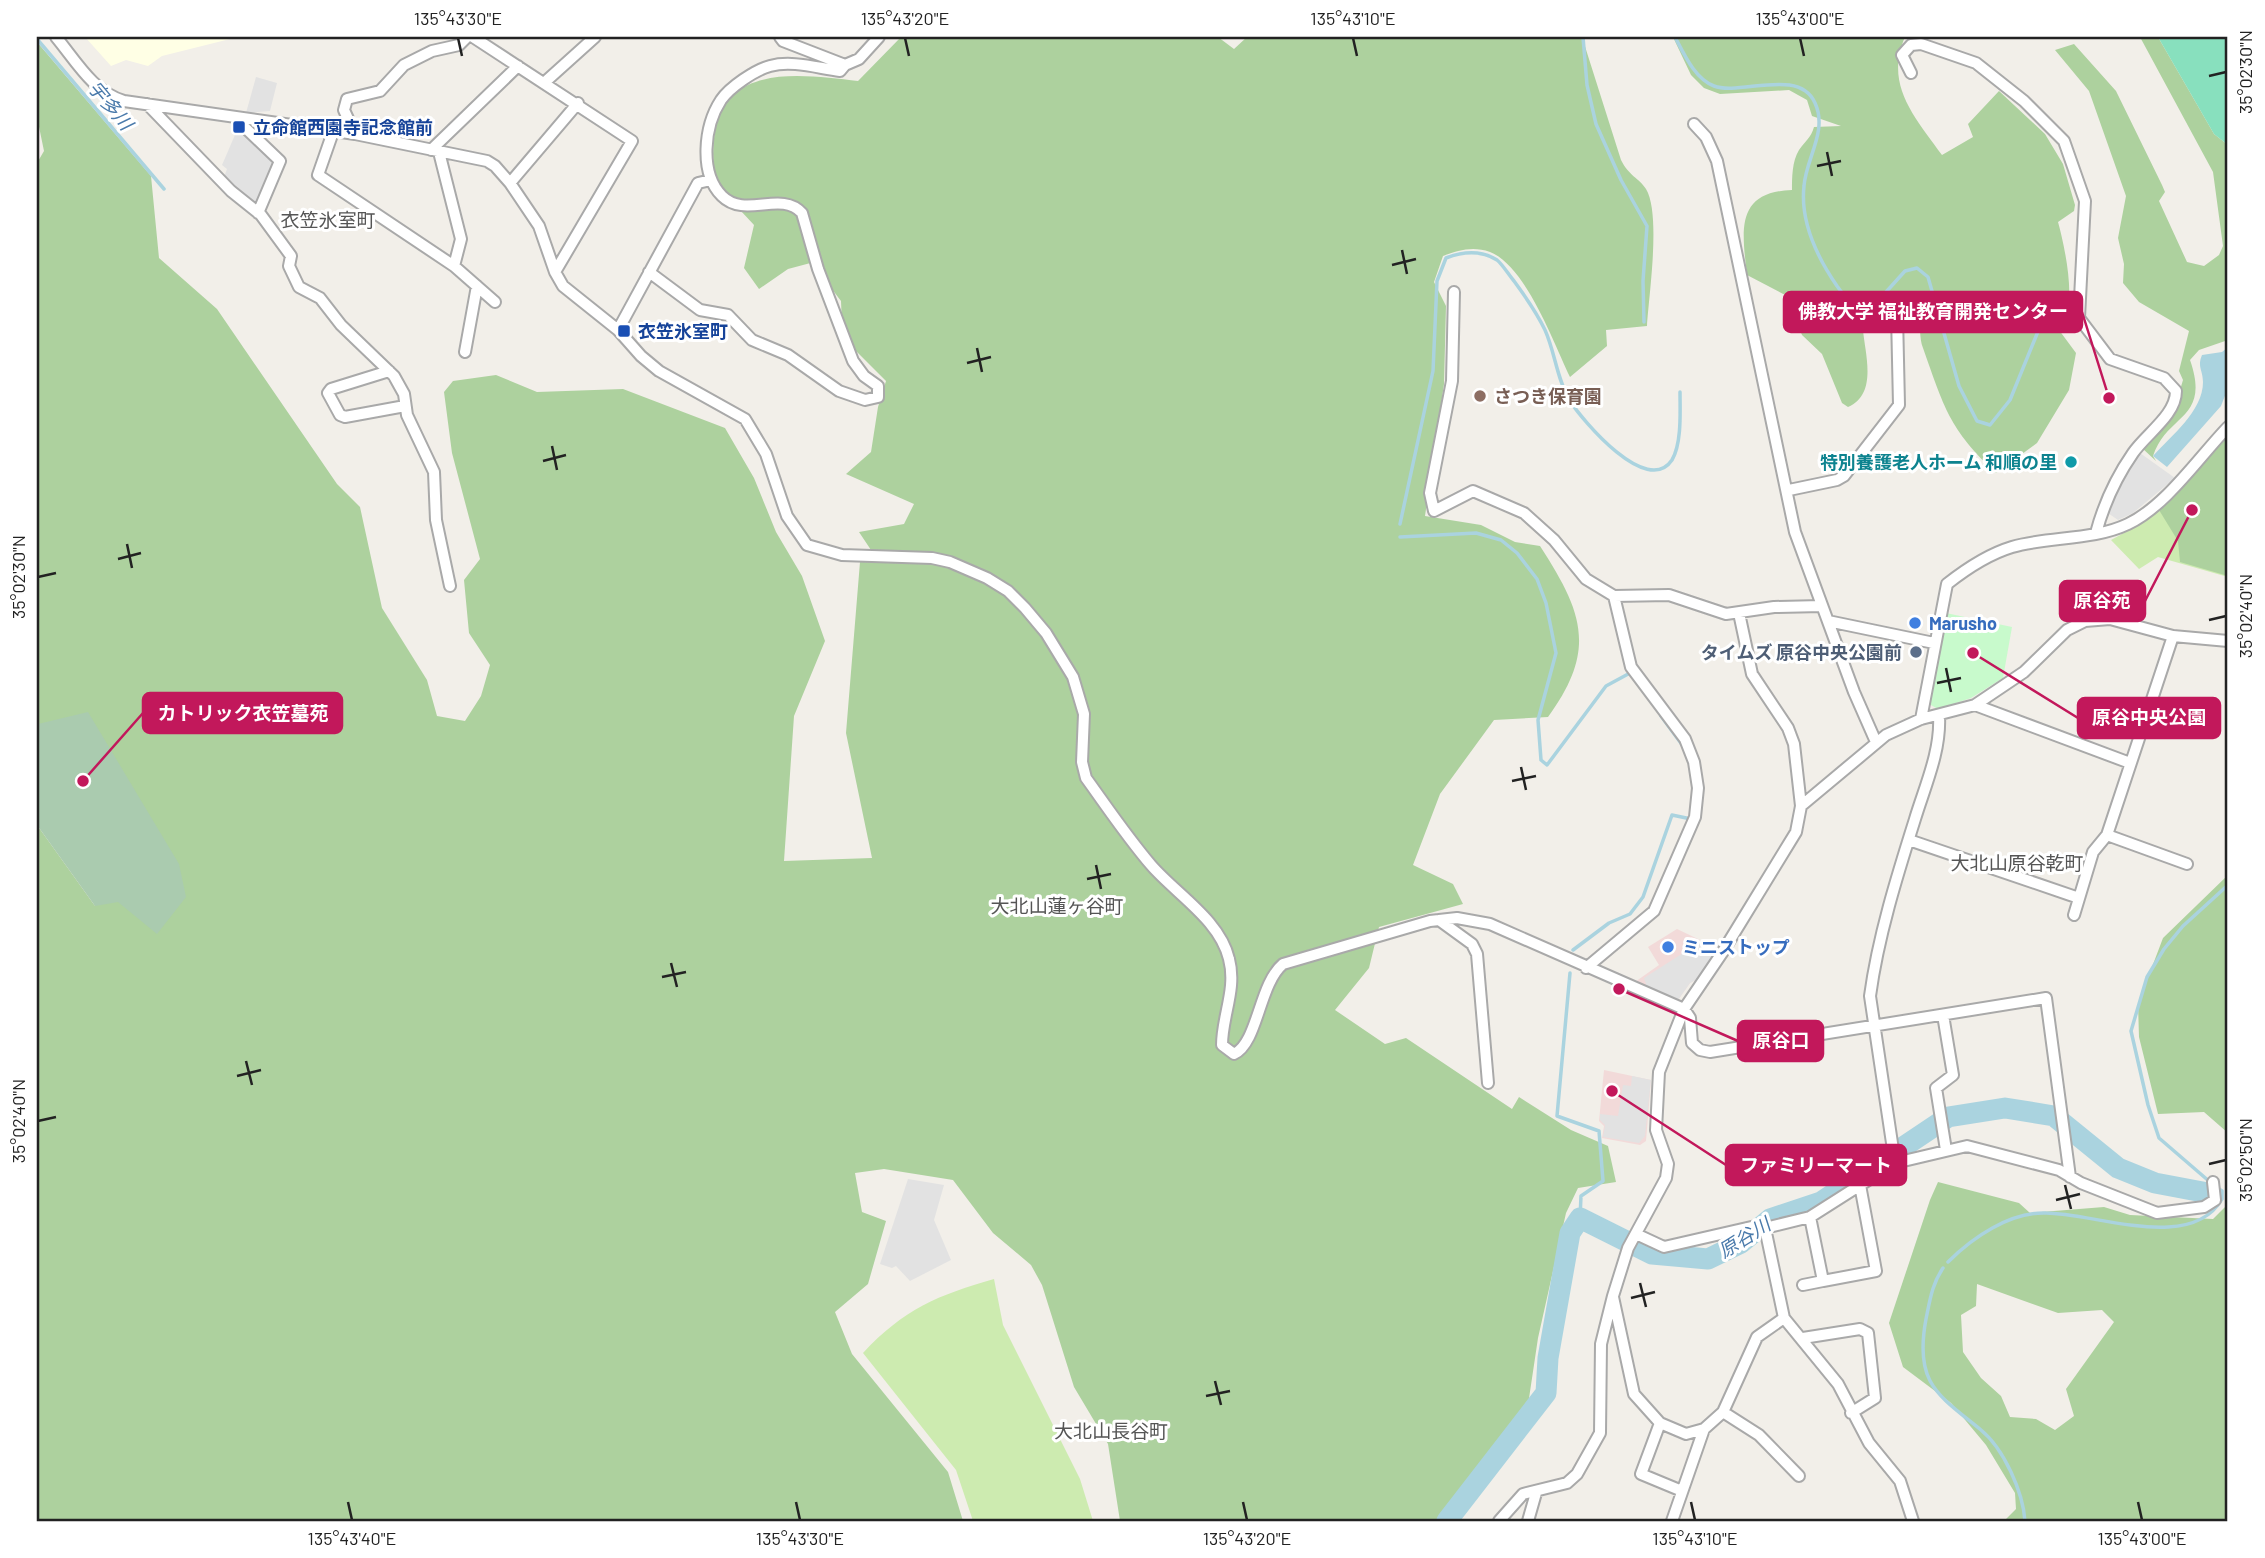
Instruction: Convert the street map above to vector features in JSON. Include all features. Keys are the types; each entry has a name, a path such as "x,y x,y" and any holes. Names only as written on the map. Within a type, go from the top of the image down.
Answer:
{"street":[{"path":"56,37 109,96 236,120 355,134 487,161 510,183 538,226 555,272 575,298 618,330 640,356 659,371 745,419 766,454 787,516 807,545 842,555 932,558 968,568 1008,591 1046,633 1064,659 1080,697 1084,714 1083,769 1086,778 1150,864 1212,926 1223,942 1231,970 1229,1006 1222,1045 1229,1053 1234,1054 1245,1046 1268,983 1283,964 1439,920 1458,918 1490,924 1684,1009 1690,1018 1692,1043 1700,1050 1710,1052 2046,998 2070,1177"},
{"path":"355,134 344,110 347,99 380,91 404,65 432,51 458,45 467,37"},
{"path":"473,37 578,103 632,141 555,272"},
{"path":"545,82 595,37"},
{"path":"780,37 783,41 845,65"},
{"path":"649,272 699,310 728,315 752,340 788,355 839,391 865,400 877,397 878,386 864,376 853,361 818,270 802,213 796,205 780,203 751,207 734,204 722,197 710,180 705,165 712,124 726,94 769,66 784,64 840,71 845,65 859,59 879,37"},
{"path":"1911,74 1902,55 1911,45 1921,44 1976,63 2024,101 2064,141 2084,201 2079,318 2110,359 2164,378 2176,391 2176,401 2171,410 2148,433 2114,483 2099,515 2096,533"},
{"path":"435,151 518,66"},
{"path":"146,103 231,191 258,213 291,256 289,266 299,287 320,298 341,326 389,371 404,394 405,406 433,472 436,520 450,586"},
{"path":"510,183 578,103"},
{"path":"236,120 280,161 258,213"},
{"path":"1694,124 1706,137 1717,161 1796,532 1854,692 1876,742"},
{"path":"332,132 318,175 454,266 495,302"},
{"path":"435,151 461,239 454,266"},
{"path":"618,330 698,183 710,180"},
{"path":"465,352 477,286"},
{"path":"1454,292 1452,381 1430,493 1434,511 1474,491 1494,498 1524,513 1554,540 1586,579 1615,596 1669,596 1715,611 1739,614 1774,607 1822,606"},
{"path":"1789,490 1844,476 1899,404 1897,315"},
{"path":"389,371 331,389 328,394 340,415 345,417 405,406"},
{"path":"1921,719 1947,584 1963,572 2011,547 2122,527 2150,509 2228,427"},
{"path":"1586,968 1654,911 1695,817 1698,788 1685,739 1631,667 1615,596"},
{"path":"1499,1521 1523,1494 1536,1493 1567,1483 1577,1474 1600,1433 1601,1344 1613,1296 1628,1248 1666,1178 1668,1164 1656,1130 1659,1072 1684,1009 1722,953 1796,832 1801,806 1794,744 1788,727 1752,674 1739,614"},
{"path":"1801,806 1876,742 1921,719 1975,705 2024,672 2067,630 2085,621 2110,620 2174,636 2228,641"},
{"path":"1828,621 1934,643"},
{"path":"2074,915 2093,852 2107,835 2174,636"},
{"path":"1975,705 2130,763"},
{"path":"1895,1163 1870,996 1873,971 1940,735 1940,716"},
{"path":"2107,835 2187,864"},
{"path":"1909,840 2079,898"},
{"path":"1439,920 1472,944 1477,954 1488,1083"},
{"path":"1944,1015 1952,1075 1936,1088 1946,1150"},
{"path":"1636,1234 1664,1247 1759,1225 1765,1228 1810,1217 1895,1163 1967,1146 2059,1170 2157,1213 2204,1207 2215,1200 2213,1182"},
{"path":"1804,1285 1876,1272 1860,1185"},
{"path":"1810,1217 1823,1281"},
{"path":"1765,1228 1784,1318 1838,1384 1869,1443 1900,1481 1913,1521"},
{"path":"1613,1296 1634,1394 1660,1423 1686,1434 1704,1429 1723,1412 1757,1336 1784,1318"},
{"path":"1803,1338 1860,1329 1868,1333 1875,1398 1851,1413"},
{"path":"1723,1412 1759,1435 1799,1476"},
{"path":"1660,1423 1641,1474 1682,1491"},
{"path":"1672,1521 1704,1429"},
{"path":"1528,1521 1536,1493"}],"shaded area":[{"path":"85,37 238,37 162,56 148,66 126,60 111,66"},
{"path":"256,77 277,83 270,111 246,113"},
{"path":"238,128 276,162 260,203 254,205 238,193 224,177 227,169 222,165"},
{"path":"2140,453 2175,478 2133,513 2118,520 2105,511 2113,493"},
{"path":"88,712 179,864 186,897 157,934 118,902 95,906 37,825 38,724"},
{"path":"1677,929 1719,949 1700,978 1690,983 1678,1000 1635,982 1659,965 1648,947"},
{"path":"1702,941 1719,949 1700,978 1690,983 1678,1000 1647,987 1644,978"},
{"path":"1604,1070 1651,1080 1646,1141 1640,1145 1602,1138 1604,1126 1599,1121"},
{"path":"1632,1076 1651,1080 1645,1136 1639,1143 1603,1137 1605,1125 1600,1120 1600,1114 1618,1116 1623,1085 1631,1086"},
{"path":"908,1179 944,1185 934,1220 951,1260 910,1281 896,1266 892,1268 880,1264"}],"green space":[{"path":"901,37 1218,37 1234,49 1247,37 1582,37 1621,160 1646,189 1650,201 1653,235 1647,326 1606,330 1607,346 1570,377 1538,307 1503,260 1478,249 1443,256 1434,282 1446,306 1444,384 1425,516 1481,525 1515,542 1540,546 1566,591 1574,611 1579,650 1574,671 1564,693 1548,717 1494,720 1440,794 1413,865 1453,884 1463,904 1379,927 1369,968 1335,1010 1385,1044 1406,1038 1512,1109 1519,1097 1571,1130 1608,1146 1616,1182 1578,1188 1566,1213 1538,1338 1528,1405 1437,1521 1120,1521 1108,1444 1074,1387 1042,1285 1031,1265 993,1233 953,1180 884,1169 855,1173 862,1212 886,1221 868,1284 835,1312 852,1354 948,1472 963,1521 37,1521 37,825 95,906 39,724 37,738 37,163 44,151 37,117 37,42 151,176 159,258 217,309 337,484 360,507 382,608 427,680 437,716 465,721 481,696 490,665 469,633 464,580 480,559 452,453 444,392 453,381 496,375 537,392 623,389 725,428 754,478 776,532 802,576 825,641 794,716 784,861 872,858 846,733 860,562 871,550 859,532 904,524 914,504 846,474 871,452 878,407 886,381 852,347 842,325 841,301 825,280 818,261 788,269 759,289 744,268 754,225 720,185 715,173 713,145 716,125 725,105 738,91 755,82 796,76 858,81"},
{"path":"1673,37 1905,37 1899,54 1900,85 1913,114 1942,155 1973,137 1968,124 1999,91 2045,134 2063,164 2075,205 2074,211 2058,222 2069,279 2068,309 2059,330 2076,353 2069,390 2037,443 1996,473 1980,457 1958,430 1943,402 1922,344 1918,316 1907,307 1881,316 1863,330 1868,373 1866,383 1857,401 1848,407 1842,403 1822,354 1802,335 1785,295 1747,275 1744,243 1746,217 1751,206 1773,192 1792,190 1795,159 1814,127 1841,126 1812,116 1807,100 1789,90 1720,94 1704,88 1691,75"},
{"path":"2140,37 2158,37 2214,134 2228,145 2228,340 2199,350 2190,360 2195,394 2185,414 2159,442 2153,456 2156,461 2142,448 2180,390 2183,380 2179,371 2189,331 2139,302 2123,283 2124,264 2118,238 2126,196 2089,91 2055,50 2074,44 2116,91 2165,192 2159,201 2187,262 2204,266 2219,255 2223,246 2213,172"},
{"path":"2158,37 2228,37 2228,145 2214,134"},
{"path":"2228,435 2228,577 2158,557 2139,569 2111,540 2144,522"},
{"path":"2228,436 2228,576 2180,562 2178,541 2159,510"},
{"path":"1946,613 2012,627 2003,678 1971,698 1938,709 1929,704"},
{"path":"2228,875 2228,1133 2204,1112 2158,1114 2139,1037 2138,1004 2163,938"},
{"path":"1938,1182 2019,1203 2030,1213 2104,1207 2130,1215 2213,1219 2228,1204 2228,1521 2004,1521 2016,1509 2015,1493 1986,1445 1951,1403 1903,1367 1889,1323","holes":["1977,1284 2058,1313 2102,1310 2114,1322 2066,1389 2074,1416 2055,1430 2036,1419 2010,1417 2001,1396 1981,1378 1963,1352 1961,1315 1976,1306"]},
{"path":"994,1279 1003,1325 1080,1479 1093,1521 973,1521 956,1470 863,1353 908,1314 956,1291"}],"water":[{"path":"2228,347 2228,388 2221,406 2167,467 2153,456 2185,422 2198,403 2203,382 2200,366 2202,355 2222,352"}],"waterway":[{"path":"1583,37 1587,85 1596,124 1621,180 1647,226 1643,281 1644,322"},
{"path":"1675,37 1696,72 1714,86 1738,88 1783,84 1807,92 1815,103 1819,124 1803,199 1807,226 1823,263 1850,303 1868,312 1905,271 1917,268 1928,277 1959,386 1977,421 1990,425 2010,400 2039,329 2057,322"},
{"name":"宇多川","path":"37,39 164,189"},
{"path":"1400,524 1433,371 1437,281 1446,258 1478,253 1499,262 1542,324 1570,401 1601,438 1632,463 1647,469 1661,469 1672,460 1679,436 1680,392"},
{"path":"1400,537 1476,533 1501,540 1517,553 1537,579 1546,603 1556,653 1538,720 1541,760 1547,765 1606,686 1630,673"},
{"path":"1661,716 1683,746"},
{"path":"1573,950 1609,923 1630,914 1643,897 1672,815 1691,819"},
{"path":"2210,1182 2159,1138 2148,1105 2131,1031 2147,977 2164,949 2183,926 2228,885"},
{"path":"1570,973 1557,1116 1599,1131 1603,1181 1581,1196 1580,1218"},
{"name":"原谷川","path":"1447,1521 1546,1393 1548,1358 1570,1233 1580,1218 1652,1254 1708,1259 1741,1243 1770,1219 1821,1202 1948,1117 2005,1108 2054,1116 2118,1168 2155,1183 2208,1193"},
{"path":"1948,1262 1993,1228 2006,1221 2032,1214 2066,1215 2141,1226 2188,1224 2208,1215 2222,1199 2222,1191 2216,1187"},
{"path":"1943,1268 1934,1286 1926,1319 1923,1358 1927,1373 1941,1396 1981,1430 2005,1459 2021,1497 2025,1521"}],"place":[{"name":"立命館西園寺記念館前","path":"239,127"},
{"name":"衣笠氷室町","path":"624,331"},
{"name":"さつき保育園","path":"1480,396"},
{"name":"佛教大学 福祉教育開発センター","path":"2109,398"},
{"name":"特別養護老人ホーム 和順の里","path":"2071,462"},
{"name":"原谷苑","path":"2192,510"},
{"name":"Marusho","path":"1915,623"},
{"name":"タイムズ 原谷中央公園前","path":"1916,652"},
{"name":"原谷中央公園","path":"1973,653"},
{"name":"カトリック衣笠墓苑","path":"83,781"},
{"name":"ミニストップ","path":"1668,947"},
{"name":"原谷口","path":"1619,989"},
{"name":"ファミリーマート","path":"1612,1091"}],"district":[{"name":"衣笠氷室町","path":"328,219"},
{"name":"大北山原谷乾町","path":"2017,862"},
{"name":"大北山蓮ヶ谷町","path":"1057,905"},
{"name":"大北山長谷町","path":"1111,1430"}]}
